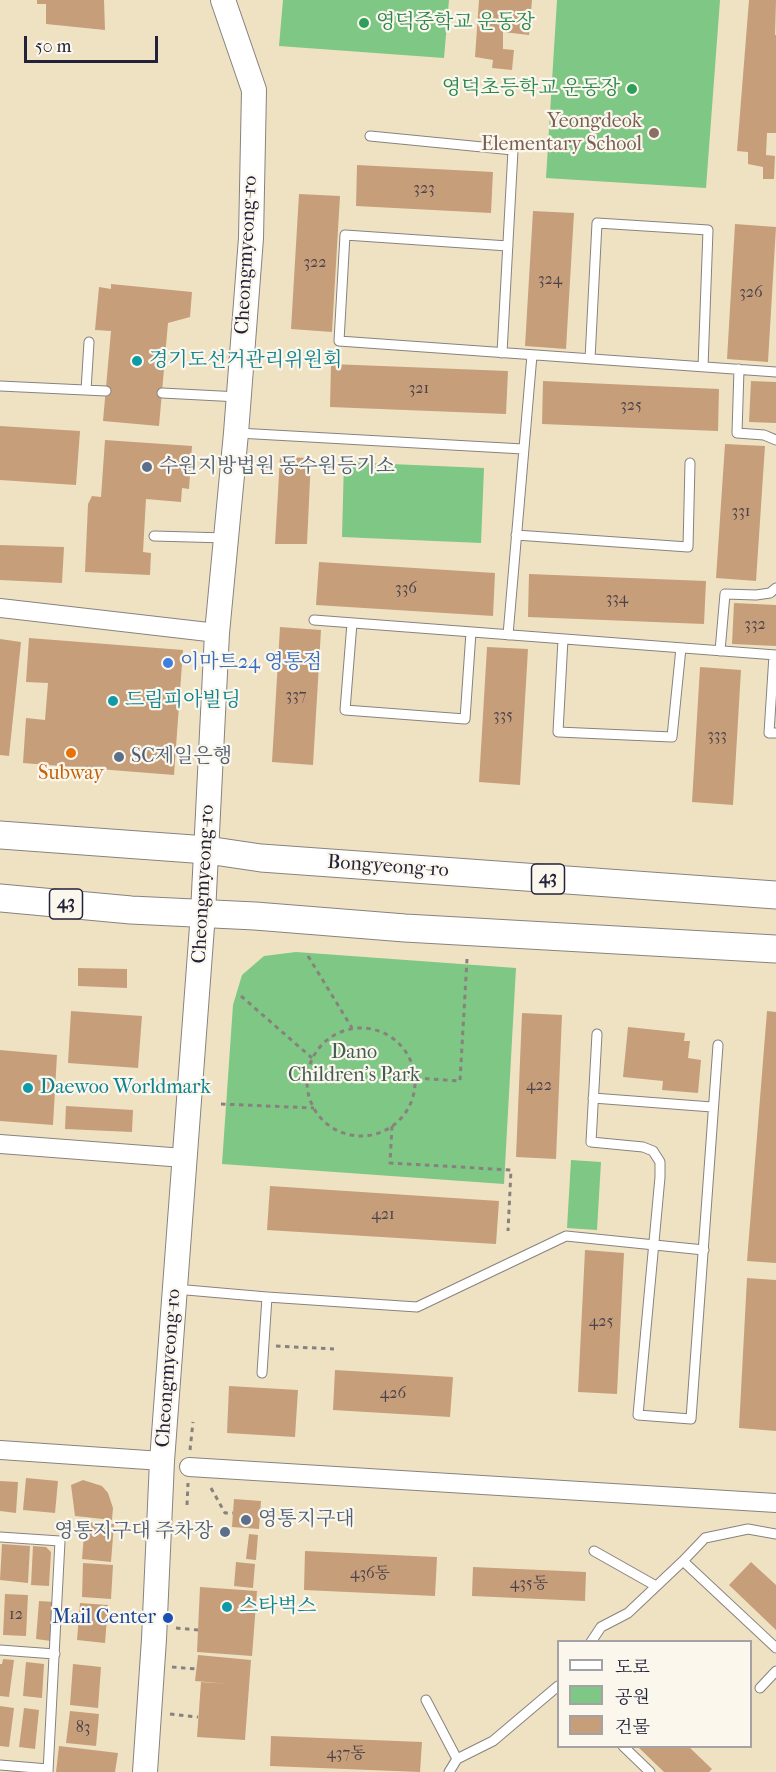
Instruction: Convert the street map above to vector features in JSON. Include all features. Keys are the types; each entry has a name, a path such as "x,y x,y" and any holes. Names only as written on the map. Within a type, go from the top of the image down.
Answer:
{"main road":[{"name":"Bongyeong-ro","path":"0,835 207,850 261,858 776,895"},
{"name":"43","path":"0,898 131,910 776,949"}],"street":[{"name":"Cheongmyeong-ro","path":"145,1772 155,1628 162,1461 207,850 216,633 236,433 251,238 254,90 223,0"},
{"path":"0,608 216,633"},
{"path":"0,1144 184,1158"},
{"path":"0,1450 162,1461"},
{"path":"189,1467 776,1503"}],"lane":[{"path":"370,136 513,150 502,352"},
{"path":"590,359 597,223 708,230 703,367"},
{"path":"508,246 345,235 339,341 776,372"},
{"path":"86,390 88,342"},
{"path":"508,635 532,354"},
{"path":"740,369 737,433 764,435 776,440"},
{"path":"0,386 106,391"},
{"path":"162,393 239,397"},
{"path":"236,433 523,449"},
{"path":"516,535 688,547 690,463"},
{"path":"154,536 226,538"},
{"path":"720,651 725,594 770,594 776,588"},
{"path":"314,620 775,655 769,733 776,733"},
{"path":"352,623 345,710 465,718 471,632"},
{"path":"563,639 558,732 672,737 681,648"},
{"path":"597,1034 591,1142 643,1147 653,1152 660,1162 638,1415 691,1419 718,1045"},
{"path":"593,1098 712,1107"},
{"path":"175,1289 417,1307 566,1236 704,1250"},
{"path":"262,1372 267,1297"},
{"path":"592,1640 602,1627 628,1612 705,1538 748,1529 776,1534"},
{"path":"0,1537 60,1541 48,1770 0,1765"},
{"path":"594,1551 656,1586"},
{"path":"683,1561 776,1648"},
{"path":"0,1650 55,1654"},
{"path":"760,1688 776,1671"},
{"path":"449,1772 457,1759 493,1741 557,1687"},
{"path":"426,1700 457,1759"},
{"path":"625,1748 650,1772"}],"path":[{"path":"308,956 352,1028"},
{"path":"416,1078 460,1081 467,960"},
{"path":"241,996 312,1058"},
{"path":"352,1028 369,1028 387,1034 401,1045 411,1060 416,1078 413,1097 405,1113 392,1126 376,1134 357,1136 339,1131 325,1122 314,1108 308,1092 308,1075 312,1058 322,1044 335,1034 352,1028"},
{"path":"221,1104 314,1108"},
{"path":"392,1126 390,1163 511,1170 508,1231"},
{"path":"264,1345 334,1349"},
{"path":"211,1488 225,1513 233,1513"},
{"path":"176,1628 198,1630"},
{"path":"172,1667 196,1669"},
{"path":"169,1714 198,1717"}],"green space":[{"name":"영덕중학교 운동장","path":"283,0 449,0 444,58 279,46"},
{"name":"영덕초등학교 운동장","path":"557,0 720,0 706,188 546,178"},
{"path":"344,462 484,468 481,543 342,537"},
{"name":"Dano Children's Park","path":"296,952 516,968 504,1184 222,1164 233,1005 242,975 264,956"},
{"path":"571,1160 601,1162 597,1230 567,1228"}],"building":[{"path":"37,0 104,0 105,30 46,24 46,4 37,4"},
{"path":"479,0 532,0 529,35 503,32 503,49 514,50 512,70 492,68 493,60 475,57"},
{"path":"749,0 776,0 776,133 767,133 766,155 775,156 774,179 763,179 763,167 748,164 748,152 737,151"},
{"path":"357,165 493,172 491,213 356,206"},
{"path":"299,194 340,196 332,332 291,329"},
{"path":"533,211 574,213 566,349 525,346"},
{"path":"735,224 776,227 768,362 727,359"},
{"name":"경기도선거관리위원회","path":"111,284 192,292 190,317 168,323 159,426 103,421 111,331 95,330 99,287 111,289"},
{"path":"331,364 508,371 506,414 330,407"},
{"path":"543,381 719,389 718,431 542,424"},
{"path":"751,381 776,382 776,423 749,422"},
{"path":"0,426 80,431 76,485 0,480"},
{"path":"105,440 192,446 189,489 182,488 181,502 146,499 143,552 151,553 150,575 85,572 88,504 92,496 101,497"},
{"path":"725,444 765,446 756,581 716,578"},
{"path":"280,457 311,458 307,544 275,544"},
{"path":"0,545 64,547 62,583 0,580"},
{"path":"319,562 495,573 493,616 316,605"},
{"path":"529,574 706,581 704,624 528,617"},
{"path":"734,603 776,605 776,646 732,644"},
{"path":"280,627 321,630 313,765 272,762"},
{"name":"드림피아빌딩","path":"29,638 183,650 174,775 23,763 26,718 45,720 48,683 26,682"},
{"path":"0,639 21,642 9,756 0,755"},
{"path":"487,647 528,649 520,785 479,782"},
{"path":"700,667 741,670 733,805 692,802"},
{"path":"78,968 127,969 127,988 78,986"},
{"path":"71,1011 142,1016 138,1068 68,1063"},
{"path":"767,1011 776,1012 776,1263 747,1261"},
{"path":"522,1013 562,1015 556,1159 516,1157"},
{"path":"628,1027 685,1033 684,1041 690,1041 688,1058 701,1060 698,1093 662,1090 663,1081 623,1077"},
{"name":"Daewoo Worldmark","path":"0,1050 57,1055 53,1125 0,1121"},
{"path":"66,1106 133,1110 132,1132 65,1129"},
{"path":"270,1186 499,1201 496,1244 267,1230"},
{"path":"585,1250 624,1253 617,1394 578,1392"},
{"path":"747,1278 776,1280 776,1431 739,1428"},
{"path":"335,1370 453,1377 450,1417 333,1410"},
{"path":"229,1386 298,1390 295,1437 227,1433"},
{"path":"26,1478 58,1481 55,1513 23,1510"},
{"path":"83,1480 102,1486 108,1493 113,1508 112,1520 75,1516 71,1485"},
{"path":"0,1481 18,1482 16,1513 0,1511"},
{"name":"영통지구대","path":"234,1499 261,1501 259,1529 232,1527"},
{"path":"85,1522 114,1524 111,1562 82,1559"},
{"path":"249,1534 258,1535 256,1560 246,1559"},
{"path":"2,1544 30,1546 28,1583 0,1580"},
{"path":"33,1546 46,1547 51,1552 49,1586 31,1585"},
{"path":"305,1551 437,1557 435,1596 304,1590"},
{"path":"236,1562 255,1564 253,1588 234,1586"},
{"path":"751,1562 776,1585 776,1630 729,1585"},
{"path":"83,1563 113,1565 111,1599 82,1597"},
{"path":"473,1567 586,1572 585,1601 472,1596"},
{"name":"스타벅스","path":"200,1587 257,1591 252,1656 197,1652"},
{"path":"5,1594 28,1595 26,1636 3,1635"},
{"path":"39,1601 55,1602 51,1641 36,1639"},
{"path":"80,1603 108,1605 105,1643 77,1640"},
{"path":"198,1655 251,1660 245,1740 197,1737 201,1682 229,1684 195,1681"},
{"path":"3,1659 14,1660 9,1697 0,1696 0,1664"},
{"path":"26,1662 44,1664 42,1698 23,1696"},
{"path":"73,1664 101,1667 98,1708 70,1705"},
{"path":"0,1706 14,1708 9,1747 0,1746"},
{"path":"24,1708 39,1710 35,1749 19,1747"},
{"path":"70,1711 99,1714 96,1746 66,1743"},
{"path":"271,1736 422,1742 420,1772 270,1766"},
{"path":"59,1746 118,1753 115,1772 56,1772"},
{"path":"639,1748 690,1748 712,1769 709,1772 664,1772"}],"place":[{"name":"영덕중학교 운동장","path":"364,23"},
{"name":"영덕초등학교 운동장","path":"632,89"},
{"name":"Yeongdeok Elementary School","path":"654,133"},
{"name":"경기도선거관리위원회","path":"137,361"},
{"name":"수원지방법원 동수원등기소","path":"147,467"},
{"name":"이마트24 영통점","path":"168,663"},
{"name":"드림피아빌딩","path":"113,701"},
{"name":"Subway","path":"71,753"},
{"name":"SC제일은행","path":"119,757"},
{"name":"Daewoo Worldmark","path":"28,1088"},
{"name":"영통지구대","path":"246,1520"},
{"name":"영통지구대 주차장","path":"225,1532"},
{"name":"스타벅스","path":"227,1607"},
{"name":"Mail Center","path":"168,1618"}]}
